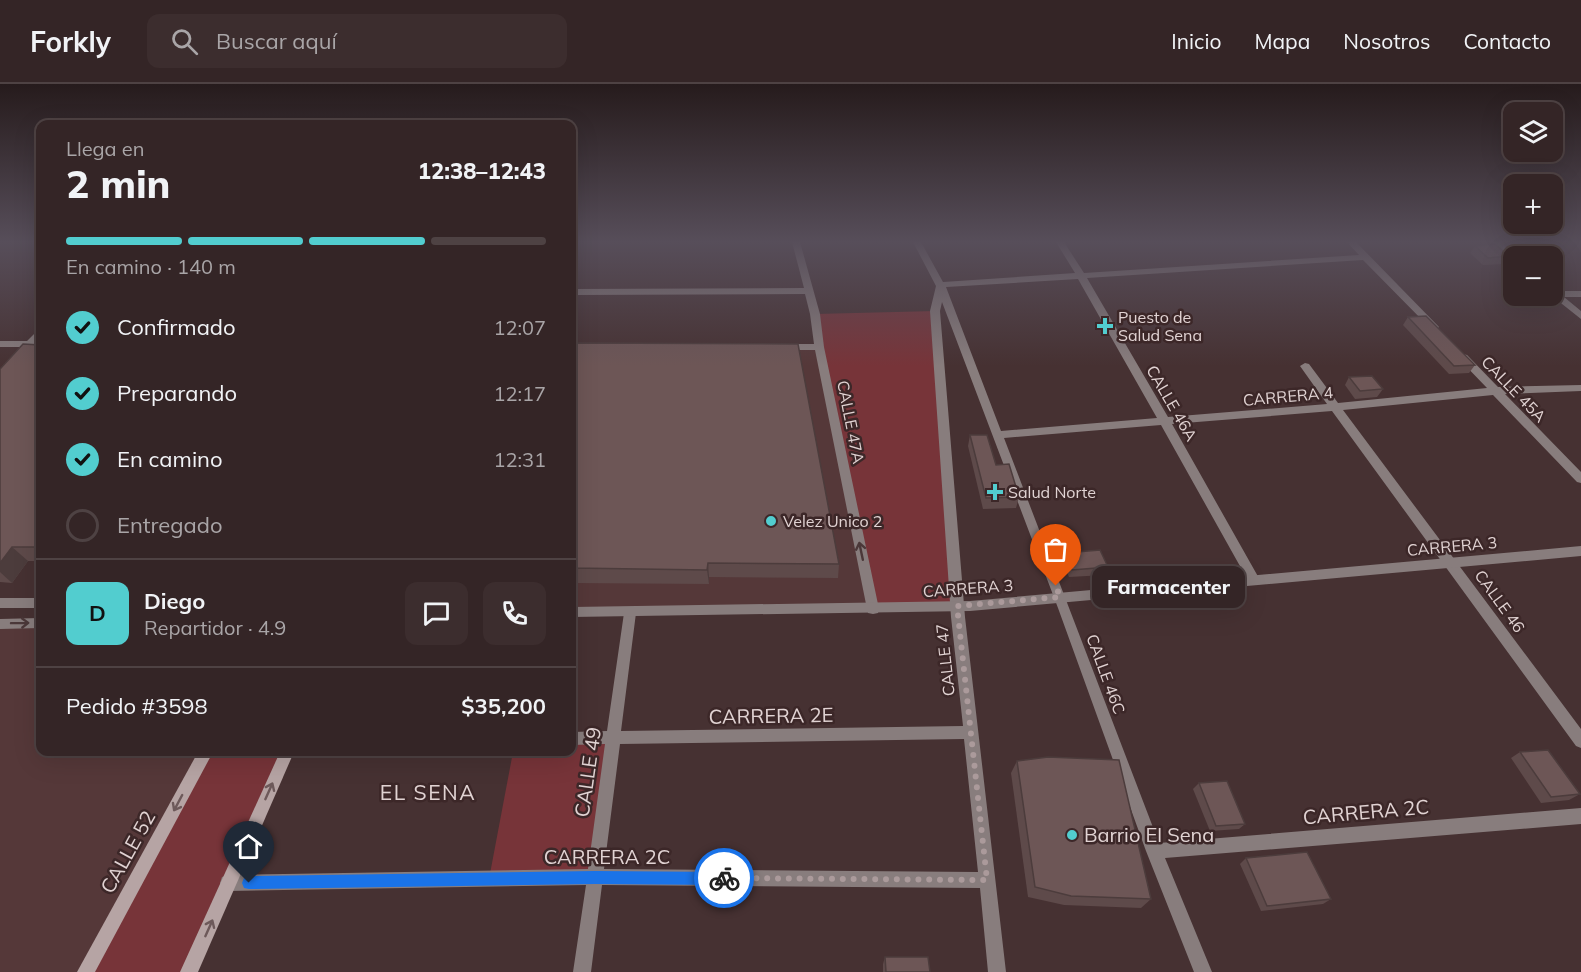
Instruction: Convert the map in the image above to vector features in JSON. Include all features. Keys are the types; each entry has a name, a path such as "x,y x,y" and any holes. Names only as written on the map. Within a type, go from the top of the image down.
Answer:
{"main road":[{"name":"CALLE 52","path":"86,972 204,756"},
{"path":"189,972 284,756"}],"street":[{"name":"CALLE 47A","path":"806,283 873,609"},
{"path":"940,285 968,283"},
{"name":"CALLE 46A","path":"1086,283 1254,580"},
{"path":"1391,283 1445,339"},
{"name":"CALLE 46C","path":"940,285 1060,597 1154,851 1203,972"},
{"name":"CALLE 47","path":"940,285 935,311 957,606 997,972"},
{"path":"576,292 808,291"},
{"path":"1563,293 1581,294"},
{"path":"1563,301 1581,316"},
{"path":"0,344 35,344"},
{"path":"0,376 35,344"},
{"path":"772,347 819,347"},
{"name":"CALLE 45A","path":"1453,347 1581,478"},
{"name":"CALLE 46","path":"1305,366 1581,741"},
{"name":"CARRERA 4","path":"997,435 1335,407 1495,391 1581,388"},
{"name":"CARRERA 3","path":"576,612 957,606 1581,551"},
{"path":"0,603 36,603"},
{"name":"CALLE 49","path":"582,972 630,613"},
{"path":"0,624 36,623"},
{"name":"CARRERA 2E","path":"576,738 971,732"},
{"name":"CARRERA 2C","path":"1154,851 1581,816"},
{"name":"CARRERA 2C","path":"228,883 595,877 987,880"}],"shaded area":[{"path":"935,311 957,606 873,609 815,314"},
{"path":"576,346 819,347 873,609 576,612"},
{"path":"36,623 36,756 204,756 86,972 0,972 0,624"},
{"path":"613,737 595,877 489,879 512,756 576,756 576,738"},
{"path":"204,756 285,756 189,972 86,972"}],"building":[{"path":"1426,316 1475,365 1454,366 1408,317"},
{"path":"576,343 798,344 839,564 708,563 707,570 576,568"},
{"path":"23,344 36,345 36,547 12,547 0,563 0,369"},
{"path":"1372,376 1383,389 1360,391 1349,377"},
{"path":"970,435 987,435 996,465 1009,464 1019,497 986,498"},
{"path":"1100,550 1108,567 1072,570 1065,553"},
{"path":"1548,750 1580,794 1551,797 1520,752"},
{"name":"Barrio El Sena","path":"1048,757 1119,760 1151,899 1071,896 1035,887 1017,761"},
{"path":"1227,781 1245,824 1216,826 1199,783"},
{"path":"1307,852 1331,899 1267,906 1246,858"},
{"path":"885,957 928,957 930,972 886,972"}],"way so far":[{"path":"724,878 987,880 957,606 1060,597 1056,586"}],"place":[{"name":"Puesto de Salud Sena","path":"1105,326"},
{"name":"Salud Norte","path":"995,492"},
{"name":"Velez Unico 2","path":"771,521"},
{"name":"Farmacenter","path":"1056,586"},
{"name":"Barrio El Sena","path":"1072,835"}],"district":[{"name":"EL SENA","path":"428,793"}],"route":[{"path":"249,883 595,877 724,878"}]}
